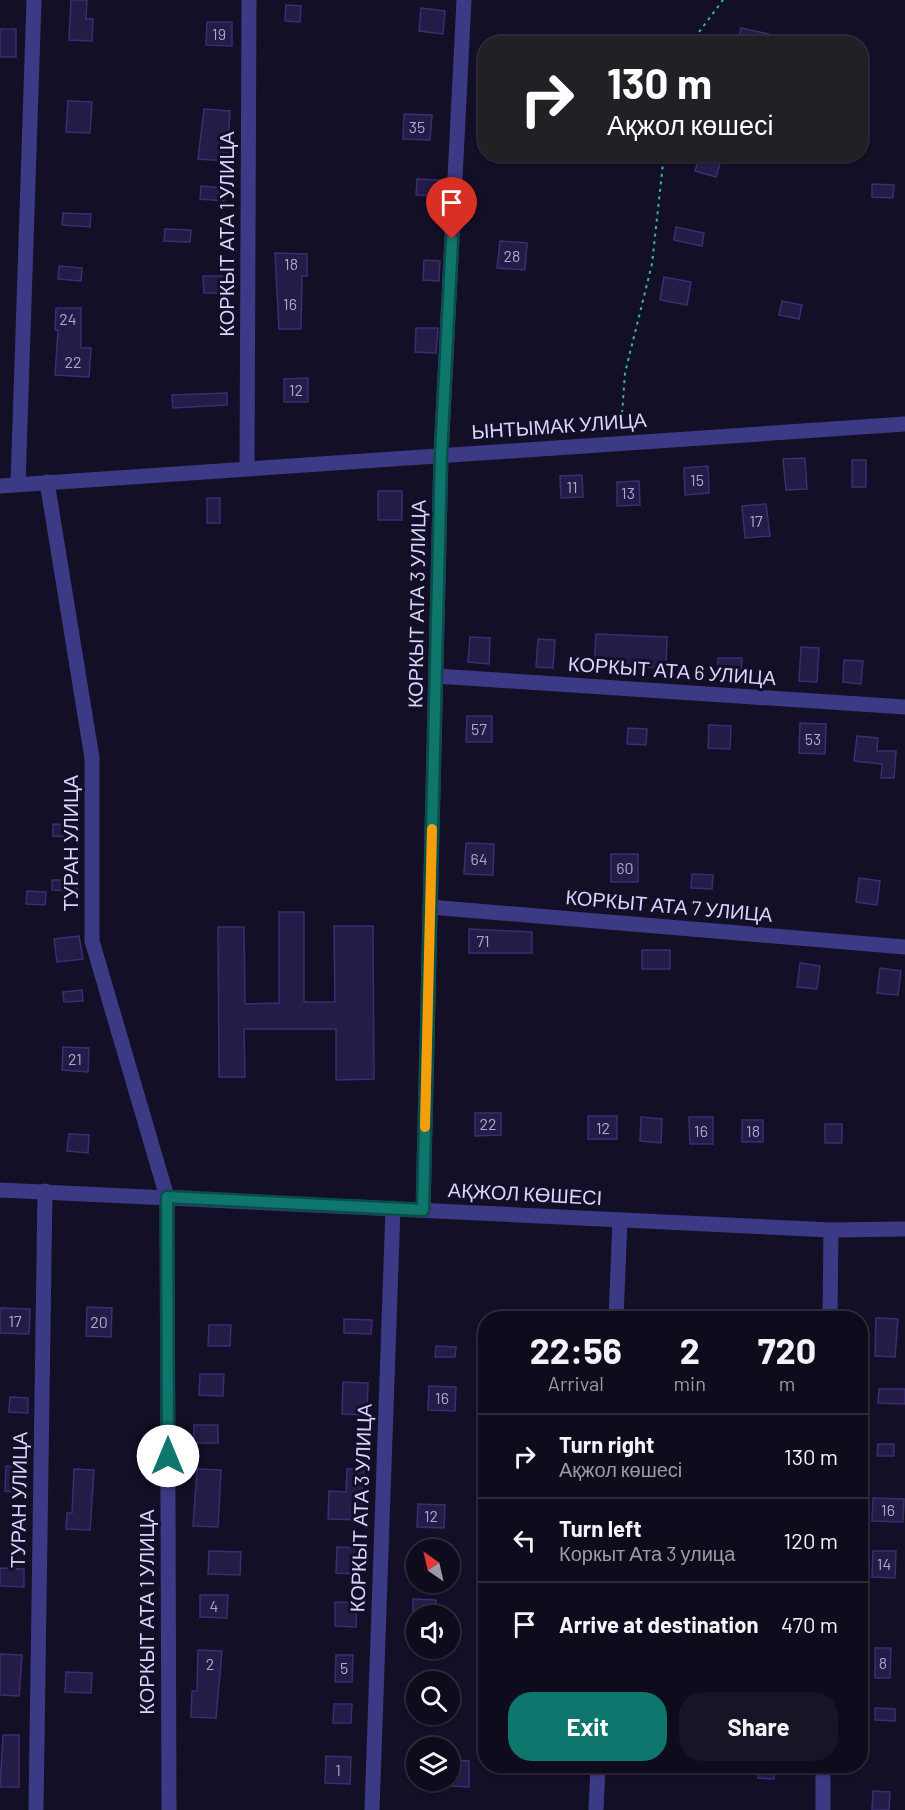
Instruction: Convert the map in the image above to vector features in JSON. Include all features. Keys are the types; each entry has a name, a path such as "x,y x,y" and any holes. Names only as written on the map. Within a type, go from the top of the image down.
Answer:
{"street":[{"path":"18,484 34,0"},
{"name":"КОРКЫТ АТА 1 УЛИЦА","path":"247,468 249,0"},
{"name":"КОРКЫТ АТА 3 УЛИЦА","path":"423,1210 441,455 464,0"},
{"name":"ЫНТЫМАК УЛИЦА","path":"0,486 905,423"},
{"name":"ТУРАН УЛИЦА","path":"47,482 92,758 92,941 167,1197"},
{"name":"КОРКЫТ АТА 6 УЛИЦА","path":"436,676 905,707"},
{"name":"КОРКЫТ АТА 7 УЛИЦА","path":"430,907 905,947"},
{"name":"АҚЖОЛ КӨШЕСІ","path":"0,1190 831,1230 905,1229"},
{"name":"ТУРАН УЛИЦА","path":"36,1810 45,1191"},
{"name":"КОРКЫТ АТА 1 УЛИЦА","path":"167,1197 169,1810"},
{"name":"КОРКЫТ АТА 3 УЛИЦА","path":"372,1810 393,1208"},
{"path":"616,1311 620,1220"},
{"path":"830,1311 831,1230"},
{"path":"596,1810 598,1773"},
{"path":"823,1773 823,1810"}],"path":[{"path":"696,36 723,0"},
{"path":"620,443 625,373 652,264 663,162"}],"building":[{"path":"71,0 87,0 86,19 93,19 92,41 69,40"},
{"path":"286,5 301,6 300,22 285,21"},
{"path":"421,8 445,11 443,34 419,31"},
{"path":"207,22 232,22 232,46 206,45"},
{"path":"741,28 777,36 740,36"},
{"path":"0,29 16,29 16,57 0,57"},
{"path":"68,101 92,102 90,133 66,132"},
{"path":"204,109 230,111 227,161 198,159"},
{"path":"404,114 432,115 430,140 403,139"},
{"path":"698,162 720,164 716,177 695,171"},
{"path":"417,179 440,180 439,196 416,195"},
{"path":"872,184 894,185 893,198 872,197"},
{"path":"201,186 225,188 224,201 200,199"},
{"path":"63,213 91,214 90,227 62,225"},
{"path":"676,227 704,233 702,246 674,240"},
{"path":"165,229 191,230 190,242 164,241"},
{"path":"500,241 527,243 525,270 497,268"},
{"path":"275,253 307,254 307,276 302,276 301,329 279,329"},
{"path":"424,260 440,261 439,281 423,280"},
{"path":"59,266 82,268 81,281 58,279"},
{"path":"203,276 225,276 225,293 204,293"},
{"path":"664,277 691,282 687,305 660,300"},
{"path":"782,301 802,305 799,319 779,315"},
{"path":"56,308 81,308 81,348 91,348 89,377 55,375 58,330 55,330"},
{"path":"416,328 438,328 436,353 415,352"},
{"path":"308,378 308,402 284,402 284,379"},
{"path":"227,393 227,405 173,408 172,395"},
{"path":"805,458 807,489 786,490 783,459"},
{"path":"852,460 866,460 866,487 852,487"},
{"path":"708,466 709,493 685,495 684,468"},
{"path":"582,475 583,497 561,498 560,476"},
{"path":"639,481 640,505 617,506 617,482"},
{"path":"378,491 402,491 402,520 378,520"},
{"path":"207,498 220,498 220,523 207,523"},
{"path":"766,504 770,536 745,538 742,506"},
{"path":"596,634 667,637 666,667 594,668"},
{"path":"470,637 490,638 489,664 468,662"},
{"path":"538,639 555,640 553,668 536,667"},
{"path":"801,647 819,648 817,682 799,681"},
{"path":"718,658 742,658 741,676 718,676"},
{"path":"844,660 863,661 861,684 843,682"},
{"path":"467,716 492,716 492,742 466,742"},
{"path":"800,723 826,724 825,754 799,753"},
{"path":"709,725 731,726 730,749 708,748"},
{"path":"628,728 647,729 646,745 627,744"},
{"path":"857,736 878,738 877,751 896,751 894,778 881,778 882,764 854,761"},
{"path":"53,824 75,825 74,837 53,836"},
{"path":"466,843 494,844 493,875 464,874"},
{"path":"611,854 638,854 638,882 611,882"},
{"path":"692,874 713,875 712,889 691,888"},
{"path":"859,878 880,881 877,905 856,902"},
{"path":"52,880 77,880 77,891 52,890"},
{"path":"27,891 46,892 45,905 26,904"},
{"path":"279,912 304,912 304,1002 335,1002 334,926 373,926 374,1079 336,1080 336,1029 244,1029 245,1077 219,1077 218,927 244,927 245,1004 279,1003"},
{"path":"469,929 532,932 532,953 469,953"},
{"path":"79,936 83,959 57,962 54,939"},
{"path":"642,950 670,950 670,969 642,969"},
{"path":"800,963 820,966 817,989 797,987"},
{"path":"880,968 901,971 898,995 877,993"},
{"path":"82,990 83,1001 64,1002 63,992"},
{"path":"63,1047 89,1048 88,1072 62,1070"},
{"path":"475,1113 501,1113 501,1135 475,1136"},
{"path":"588,1116 617,1116 617,1139 588,1139"},
{"path":"641,1117 662,1119 661,1143 640,1141"},
{"path":"689,1117 713,1117 713,1144 690,1144"},
{"path":"742,1120 763,1120 763,1142 742,1142"},
{"path":"825,1124 842,1124 842,1143 825,1143"},
{"path":"69,1134 89,1135 88,1153 67,1151"},
{"path":"87,1307 112,1308 111,1337 86,1336"},
{"path":"0,1308 30,1309 29,1334 0,1333"},
{"path":"876,1318 898,1319 895,1357 875,1356"},
{"path":"344,1319 372,1320 371,1334 344,1333"},
{"path":"209,1325 231,1325 230,1346 208,1346"},
{"path":"436,1346 456,1347 455,1357 435,1357"},
{"path":"200,1374 224,1374 223,1396 199,1395"},
{"path":"343,1382 368,1383 367,1415 342,1414"},
{"path":"429,1386 456,1387 455,1411 428,1410"},
{"path":"879,1389 905,1389 905,1404 878,1403"},
{"path":"10,1397 28,1398 28,1413 9,1412"},
{"path":"194,1425 218,1425 218,1443 194,1443"},
{"path":"878,1444 894,1444 894,1456 877,1456"},
{"path":"6,1466 22,1466 22,1492 5,1491"},
{"path":"74,1469 94,1470 90,1530 66,1529 67,1513 72,1513"},
{"path":"197,1469 221,1470 218,1527 193,1526"},
{"path":"347,1469 364,1469 361,1520 328,1519 329,1491 346,1492"},
{"path":"873,1498 904,1499 903,1522 872,1521"},
{"path":"418,1504 445,1505 444,1528 417,1527"},
{"path":"337,1547 358,1548 357,1574 336,1573"},
{"path":"209,1551 241,1552 240,1575 208,1574"},
{"path":"873,1551 896,1551 895,1578 872,1577"},
{"path":"0,1568 24,1569 24,1587 0,1586"},
{"path":"200,1595 228,1595 227,1618 200,1617"},
{"path":"413,1599 436,1600 436,1605 413,1605"},
{"path":"335,1602 357,1603 356,1627 335,1626"},
{"path":"875,1648 891,1648 890,1678 875,1678"},
{"path":"198,1650 222,1651 216,1718 191,1717 192,1691 197,1691"},
{"path":"0,1654 22,1655 19,1696 0,1695"},
{"path":"336,1655 353,1655 352,1682 335,1682"},
{"path":"66,1672 92,1673 91,1693 65,1692"},
{"path":"334,1704 352,1704 351,1723 333,1723"},
{"path":"875,1708 895,1709 895,1721 875,1720"},
{"path":"3,1735 19,1735 19,1787 0,1787"},
{"path":"326,1756 351,1757 350,1784 325,1783"},
{"path":"460,1761 469,1761 469,1787 460,1787"},
{"path":"758,1773 774,1773 774,1779 758,1778"},
{"path":"873,1791 890,1792 889,1810 872,1810"}],"slow traffic":[{"path":"425,1127 432,829"}],"route":[{"path":"168,1456 167,1197 423,1210 441,455 452,239"}]}
